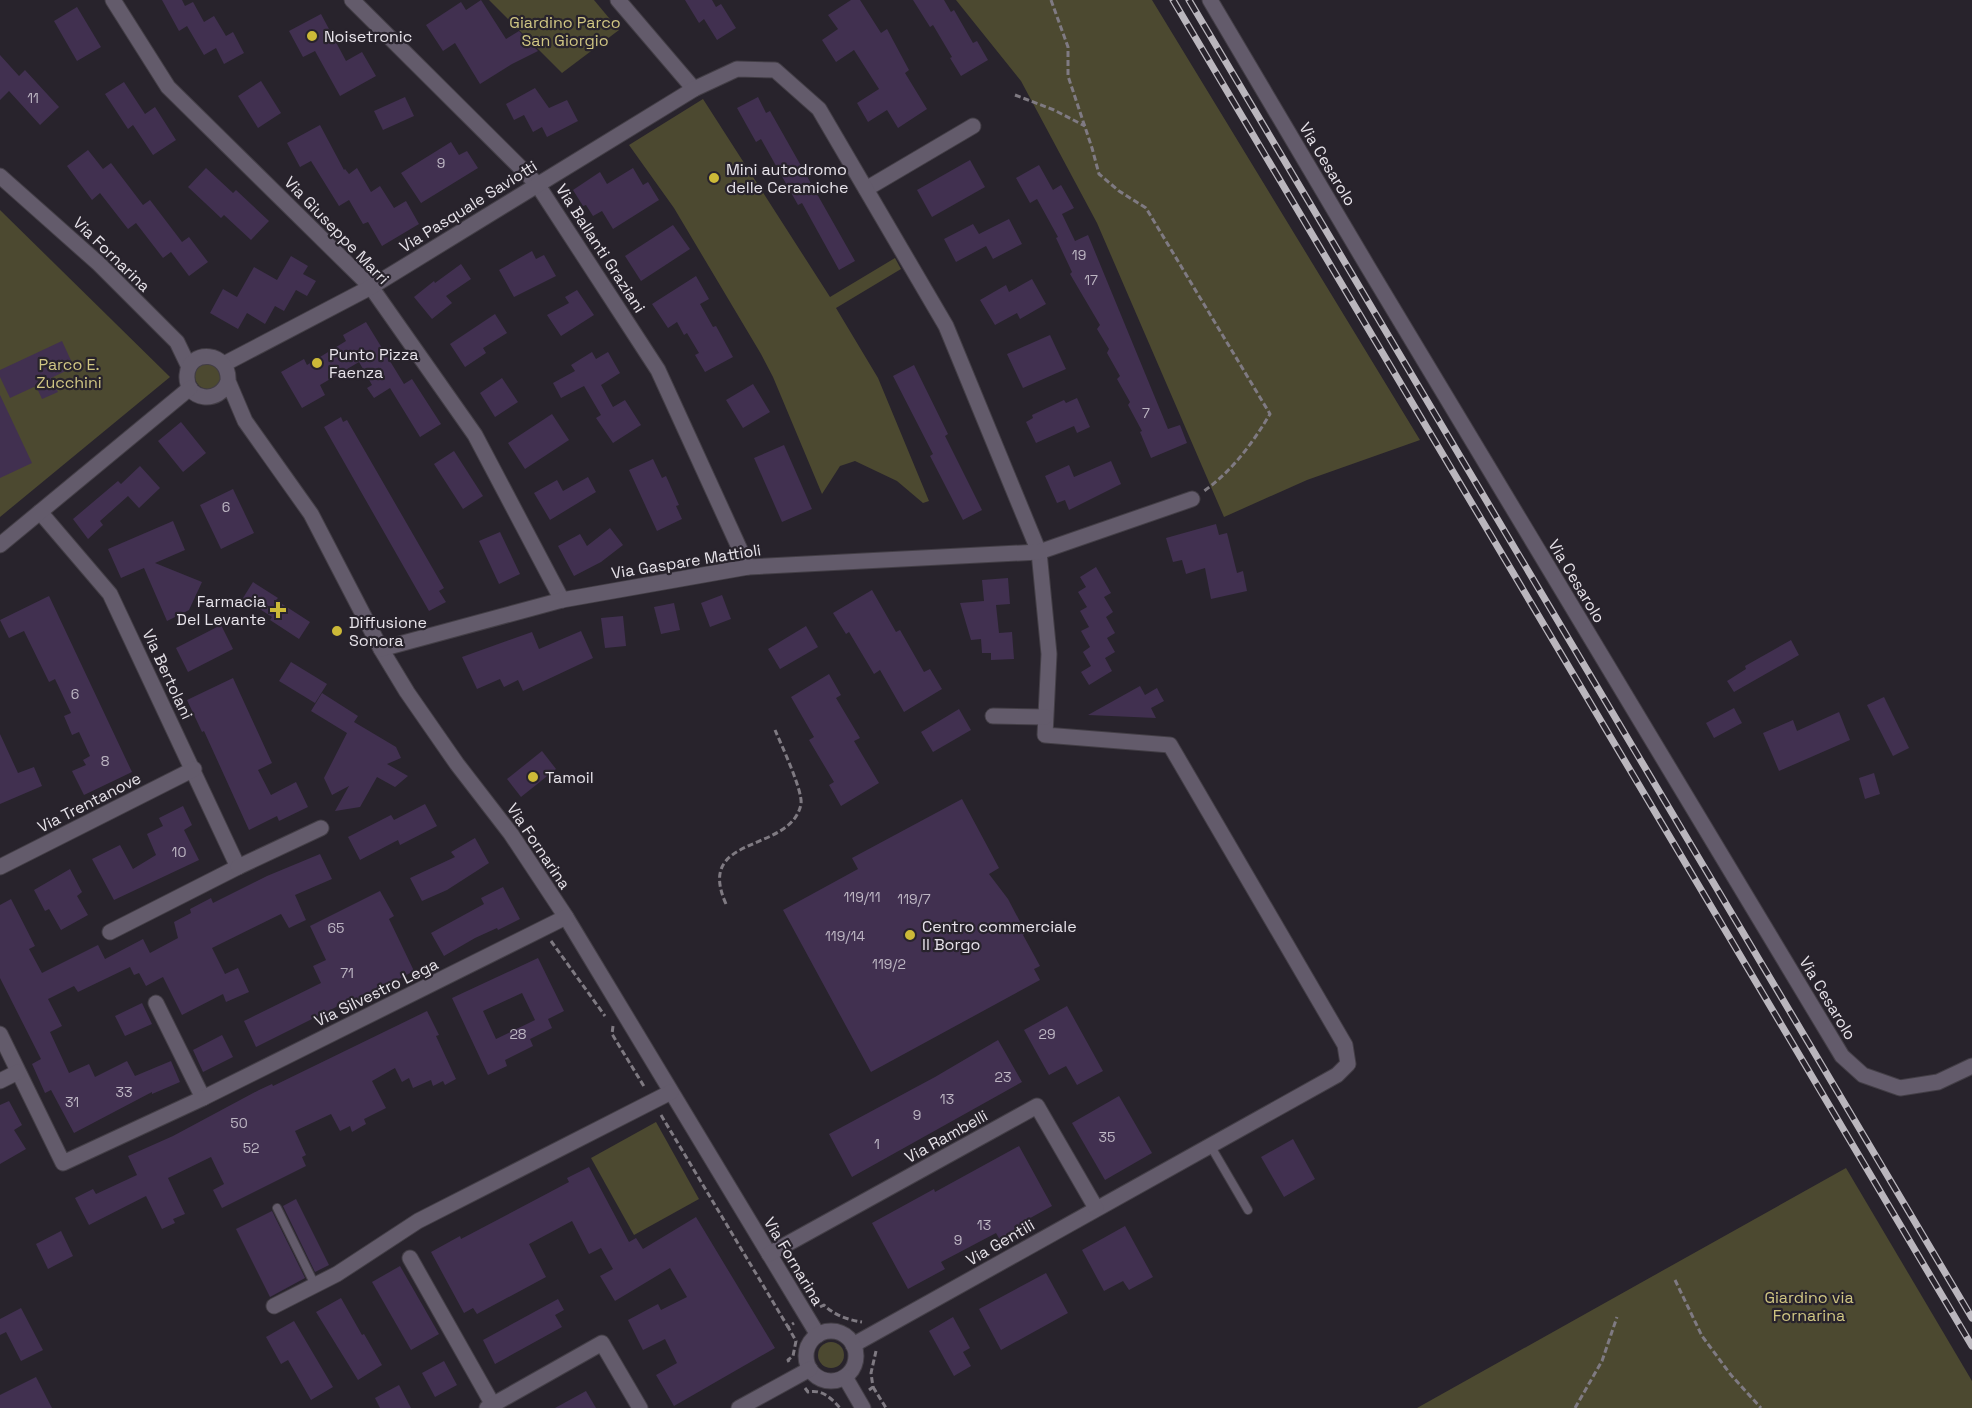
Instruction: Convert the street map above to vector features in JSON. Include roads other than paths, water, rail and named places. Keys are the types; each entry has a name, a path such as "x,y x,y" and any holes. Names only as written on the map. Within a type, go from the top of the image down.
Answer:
{"street":[{"name":"Via Giuseppe Marri","path":"113,0 168,87 371,287 475,435 562,600"},
{"name":"Via Ballanti Graziani","path":"352,0 537,184 658,370 748,567"},
{"path":"618,0 694,89"},
{"name":"Via Cesarolo","path":"1210,0 1374,278 1842,1056 1863,1076 1900,1088 1938,1082 1972,1066"},
{"name":"Via Pasquale Saviotti","path":"224,364 371,287 694,89 737,69 775,70 819,110 946,326 1039,552 1049,654 1044,735 1170,745"},
{"path":"866,189 973,126"},
{"name":"Via Fornarina","path":"0,176 99,264 177,342 189,367 187,378 190,388"},
{"path":"177,342 201,357 214,357 224,364"},
{"path":"189,367 201,357"},
{"name":"Via Fornarina","path":"224,364 228,381 246,421 311,514 381,649 456,764 511,834 566,918 818,1335"},
{"path":"212,397 223,391 228,381"},
{"path":"0,545 190,388 200,396 212,397 246,421"},
{"name":"Via Gaspare Mattioli","path":"381,649 562,600 748,567 1039,552 1192,499"},
{"name":"Via Bertolani","path":"40,512 110,594 238,867"},
{"path":"993,716 1045,717"},
{"name":"Via Gentili","path":"853,1345 1337,1075 1348,1064 1346,1045 1170,745"},
{"name":"Via Trentanove","path":"0,867 194,769"},
{"path":"111,932 238,867 321,828"},
{"name":"Via Silvestro Lega","path":"18,1072 63,1164 566,918"},
{"path":"156,1003 202,1098"},
{"path":"0,1034 18,1072 0,1080"},
{"path":"274,1306 337,1274 417,1221 671,1092"},
{"name":"Via Rambelli","path":"769,1254 1037,1106 1096,1208"},
{"path":"410,1258 490,1407 602,1343 640,1408"},
{"path":"739,1408 804,1373 808,1347 818,1335 833,1332 841,1334 853,1345 854,1366 844,1377 837,1380 822,1379 804,1373"},
{"path":"844,1377 860,1403"}],"lane":[{"path":"1210,1145 1248,1210"},
{"path":"277,1208 315,1285"}],"railway":[{"path":"1173,0 1972,1346"},
{"path":"1189,0 1972,1318"}],"place":[{"name":"Noisetronic","path":"312,36"},
{"name":"Mini autodromo delle Ceramiche","path":"714,178"},
{"name":"Punto Pizza Faenza","path":"317,363"},
{"name":"Farmacia Del Levante","path":"278,610"},
{"name":"Diffusione Sonora","path":"337,631"},
{"name":"Tamoil","path":"533,777"},
{"name":"Centro commerciale Il Borgo","path":"910,935"}],"park label":[{"name":"Giardino Parco San Giorgio","path":"565,31"},
{"name":"Parco E. Zucchini","path":"69,373"},
{"name":"Giardino via Fornarina","path":"1809,1306"}]}
